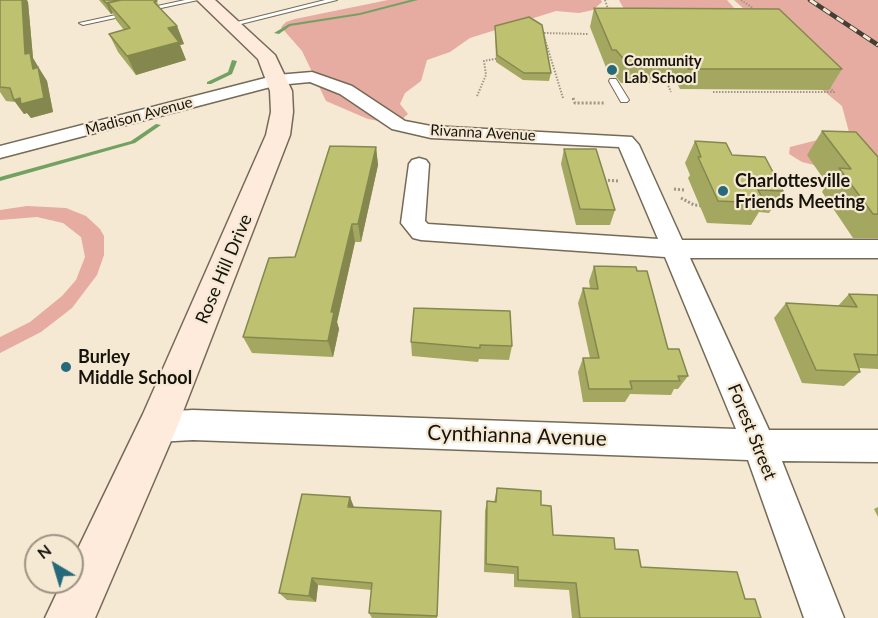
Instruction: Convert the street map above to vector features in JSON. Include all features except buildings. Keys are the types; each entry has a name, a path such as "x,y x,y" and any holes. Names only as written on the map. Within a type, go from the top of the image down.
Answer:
{"street":[{"name":"Rose Hill Drive","path":"70,618 157,428 240,232 278,135 282,111 281,91 262,51 205,0"},
{"name":"Rivanna Avenue","path":"277,80 312,77 324,79 346,90 399,125 431,132 616,139 629,145"},
{"name":"Madison Avenue","path":"0,152 277,80"},
{"name":"Forest Street","path":"629,145 759,445 824,618"},
{"path":"419,164 413,223 421,232 674,249 878,249"},
{"name":"Cynthianna Avenue","path":"157,428 193,425 759,445 878,446"}],"lane":[{"path":"83,24 160,3 195,0"},
{"path":"233,24 334,0"},
{"path":"613,81 620,102"}],"path":[{"path":"605,0 606,8 615,13"},
{"path":"741,0 764,17"},
{"path":"563,98 543,33 588,34"},
{"path":"477,96 486,75 484,61 501,58"},
{"path":"542,58 552,58"},
{"path":"666,83 671,92"},
{"path":"713,92 834,92 826,83"},
{"path":"573,98 575,103 620,102"},
{"path":"673,189 685,202 712,207"}],"shaded area":[{"path":"388,0 601,0 602,2 593,10 579,13 556,11 470,38 450,52 427,60 421,81 405,93 400,104 408,114 400,121 389,123 368,119 326,101 302,51 281,27 286,22 295,19"},
{"path":"619,0 727,0 735,9 624,9"},
{"path":"734,0 878,0 878,171 831,169 802,162 789,154 790,147 849,132 842,106 779,54 753,17"},
{"path":"27,206 66,208 86,216 104,236 104,255 97,275 72,308 41,332 0,353 0,337 30,322 62,296 76,280 85,257 81,237 63,223 37,217 0,220 0,210"}],"waterway":[{"path":"277,33 289,25 360,14 416,0"},
{"path":"209,83 230,73 234,61"},
{"path":"0,179 133,142 158,125"}],"railway":[{"path":"810,0 878,45"}],"place":[{"name":"Community Lab School","path":"612,70"},
{"name":"Charlottesville Friends Meeting","path":"723,191"},
{"name":"Burley Middle School","path":"66,367"}]}
